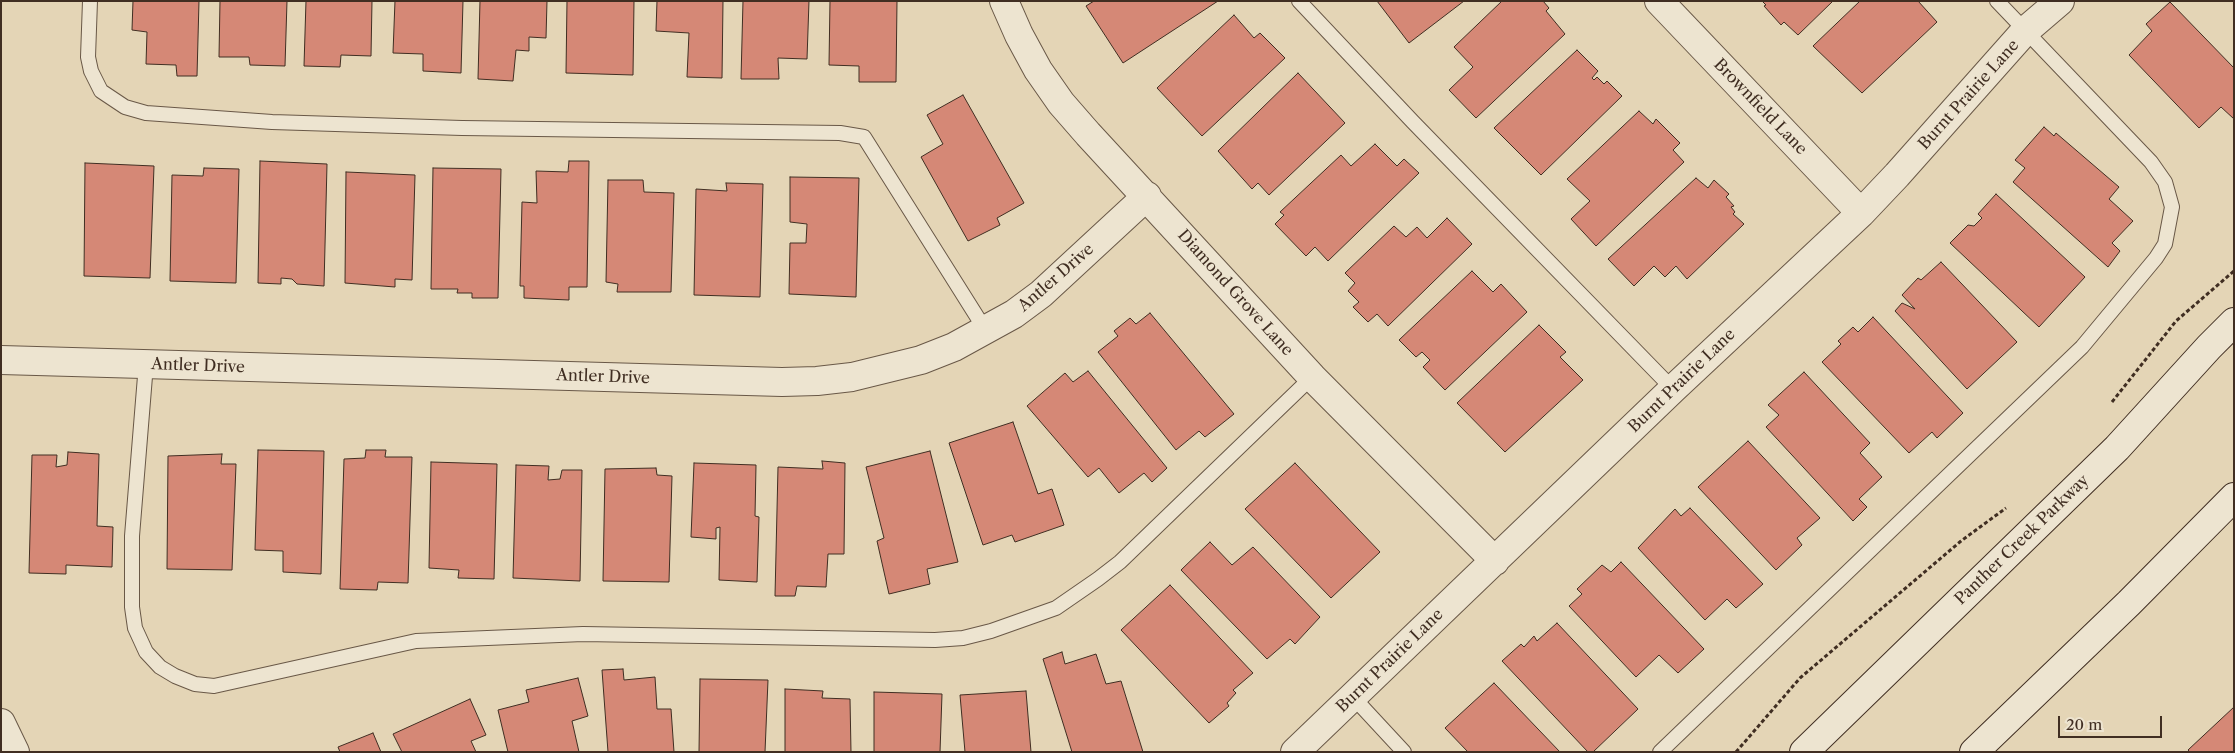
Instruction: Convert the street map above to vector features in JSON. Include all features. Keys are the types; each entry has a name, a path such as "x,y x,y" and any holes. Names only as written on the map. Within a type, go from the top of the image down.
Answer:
{"street":[{"name":"Diamond Grove Lane","path":"1004,1 1019,36 1034,63 1062,104 1312,377 1496,561"},
{"name":"Brownfield Lane","path":"1659,1 1861,212"},
{"name":"Burnt Prairie Lane","path":"1295,752 1673,389 1861,212 1926,143 2026,31 2060,1"},
{"name":"Antler Drive","path":"1,360 817,381 861,375 921,360 954,347 986,331 1041,294 1146,196"},
{"name":"Panther Creek Parkway","path":"1804,752 2117,448 2234,322"},
{"path":"1974,752 2130,603 2234,497"},
{"path":"1,723 15,752"}],"lane":[{"path":"90,1 88,57 91,71 101,91 125,107 146,112 282,122 462,128 840,133 864,137 986,331"},
{"path":"1299,1 1427,136 1673,389"},
{"path":"1660,752 2082,347 2156,258 2165,244 2172,207 2165,182 2151,162 1997,1"},
{"path":"146,364 132,536 132,607 135,628 146,652 160,667 175,676 195,684 214,686 416,641 583,634 935,640 963,638 991,632 1056,608 1120,562 1312,377"},
{"path":"1353,696 1404,752"}],"path":[{"path":"2110,406 2176,321 2234,271"},
{"path":"1736,752 1800,678 1961,541 2008,507"}],"building":[{"path":"133,1 199,1 197,76 177,76 176,65 146,64 147,32 132,30"},
{"path":"220,1 287,1 285,66 250,65 249,57 219,57"},
{"path":"306,1 372,1 371,56 341,55 340,67 304,66"},
{"path":"395,1 463,1 461,73 423,71 423,54 393,53"},
{"path":"480,1 547,1 546,38 529,37 529,51 516,50 513,81 478,79"},
{"path":"567,1 634,1 633,75 566,73"},
{"path":"657,1 723,1 722,78 687,77 689,33 656,31"},
{"path":"743,1 809,1 807,59 778,58 779,79 741,79"},
{"path":"830,1 897,1 896,82 859,82 859,66 829,65"},
{"path":"1094,1 1218,1 1123,63 1086,6"},
{"path":"1377,1 1464,1 1409,43"},
{"path":"1502,1 1543,1 1549,8 1546,11 1565,34 1476,118 1449,90 1473,67 1454,47"},
{"path":"1762,1 1833,1 1798,35 1784,22 1781,25 1764,6 1766,5"},
{"path":"1860,1 1918,1 1937,22 1862,93 1813,46"},
{"path":"2170,2 2234,68 2234,119 2221,107 2199,128 2129,55 2152,31 2146,24"},
{"path":"1234,15 1254,38 1260,33 1285,58 1202,136 1157,88"},
{"path":"1577,50 1598,71 1592,78 1594,80 1597,77 1604,84 1607,81 1622,96 1541,175 1494,128"},
{"path":"1298,73 1345,123 1269,195 1258,183 1252,189 1218,151"},
{"path":"963,95 1024,203 997,218 1000,225 968,241 921,157 943,144 927,115"},
{"path":"1639,111 1653,124 1656,119 1680,143 1673,150 1684,162 1596,246 1571,219 1590,201 1567,179"},
{"path":"2044,127 2054,136 2056,133 2119,187 2109,199 2133,221 2112,243 2120,251 2108,267 2013,182 2025,168 2015,160"},
{"path":"1375,144 1397,166 1404,159 1419,173 1328,261 1315,247 1306,256 1275,224 1284,215 1280,212 1341,155 1351,166"},
{"path":"260,161 327,164 324,286 297,284 292,279 281,278 281,284 258,283"},
{"path":"569,161 589,161 587,287 569,287 569,300 524,298 524,286 520,286 522,202 537,203 536,171 568,172"},
{"path":"85,163 154,166 150,278 84,276"},
{"path":"204,168 239,169 236,283 170,281 172,175 203,176"},
{"path":"433,168 501,169 498,298 472,298 472,293 457,293 458,289 431,289"},
{"path":"346,172 415,175 412,280 395,279 395,287 345,283"},
{"path":"790,177 859,178 856,297 789,294 790,243 806,243 807,224 790,222"},
{"path":"1696,178 1708,188 1714,180 1729,194 1726,197 1734,206 1731,207 1735,212 1733,214 1744,224 1687,279 1676,266 1665,277 1654,266 1634,286 1608,259"},
{"path":"608,180 643,180 644,192 674,193 671,292 617,292 618,284 606,282"},
{"path":"726,183 763,184 760,297 694,295 696,189 727,191"},
{"path":"1996,194 2085,277 2039,327 1950,243 1968,225 1974,226 1982,218 1978,214"},
{"path":"1447,218 1472,244 1388,326 1377,314 1368,322 1353,307 1359,302 1348,291 1355,283 1345,273 1394,226 1406,237 1417,227 1427,238"},
{"path":"1941,262 2017,342 1967,389 1895,311 1902,303 1915,309 1902,295 1918,278 1921,280"},
{"path":"1472,271 1493,292 1501,284 1527,312 1445,390 1423,367 1430,360 1422,352 1416,357 1399,340"},
{"path":"1150,313 1234,414 1205,437 1199,431 1176,450 1098,352 1118,336 1114,331 1130,318 1136,324"},
{"path":"1873,317 1963,413 1937,438 1932,432 1909,453 1822,362 1841,344 1838,341 1853,327 1858,332"},
{"path":"1539,325 1566,352 1560,357 1583,380 1505,452 1457,403"},
{"path":"1088,371 1167,468 1152,482 1144,473 1119,493 1099,468 1088,477 1027,406 1065,373 1073,382"},
{"path":"1804,372 1870,443 1860,453 1882,477 1859,499 1867,507 1853,521 1766,427 1779,415 1768,405"},
{"path":"1013,422 1038,494 1052,489 1064,525 1015,542 1012,535 983,545 949,443"},
{"path":"1748,441 1820,518 1797,538 1802,545 1776,570 1698,487"},
{"path":"258,450 324,451 321,574 283,572 283,551 255,550"},
{"path":"366,450 386,450 385,457 412,457 408,583 378,582 377,590 340,589 344,459 365,458"},
{"path":"930,451 958,562 927,569 930,584 889,594 877,541 884,538 866,467"},
{"path":"68,452 99,454 97,526 113,527 112,567 66,565 66,574 29,573 32,455 57,455 56,467 67,465"},
{"path":"222,454 221,464 236,464 232,570 167,569 168,456"},
{"path":"822,461 845,463 844,554 828,554 826,587 797,586 795,596 775,596 778,467 823,469"},
{"path":"431,462 497,464 494,579 458,578 459,570 429,568"},
{"path":"694,463 756,465 755,516 759,517 757,582 719,580 720,527 716,528 716,539 691,537"},
{"path":"1295,463 1380,552 1331,598 1245,509"},
{"path":"516,465 549,466 548,480 560,479 562,470 582,470 580,581 513,578"},
{"path":"656,468 657,475 672,476 669,582 603,581 605,469"},
{"path":"1690,508 1763,584 1736,608 1727,599 1705,620 1638,548 1675,509 1681,516"},
{"path":"1210,542 1232,565 1253,547 1320,617 1295,644 1290,639 1267,659 1181,570"},
{"path":"1621,562 1704,649 1678,673 1659,655 1636,677 1569,606 1582,594 1577,589 1602,565 1611,572"},
{"path":"1170,585 1253,673 1233,690 1236,693 1227,703 1229,706 1209,723 1121,630"},
{"path":"1557,623 1638,709 1593,752 1588,752 1502,661 1521,644 1524,647 1534,636 1537,641"},
{"path":"1062,652 1065,664 1096,654 1106,684 1121,681 1143,752 1072,752 1043,659"},
{"path":"623,669 624,680 655,677 657,709 671,709 674,752 608,752 602,670"},
{"path":"578,678 588,716 572,721 579,752 508,752 498,710 529,702 526,690"},
{"path":"700,679 768,680 765,752 699,752"},
{"path":"1494,683 1560,752 1468,752 1445,728"},
{"path":"785,689 823,691 822,698 850,699 851,752 785,752"},
{"path":"1026,691 1031,752 965,752 960,695"},
{"path":"874,692 942,694 940,752 874,752"},
{"path":"470,699 486,735 471,741 476,752 402,752 393,734"},
{"path":"2234,707 2234,752 2190,752 2188,750"},
{"path":"373,733 381,752 340,752 338,747"}]}
